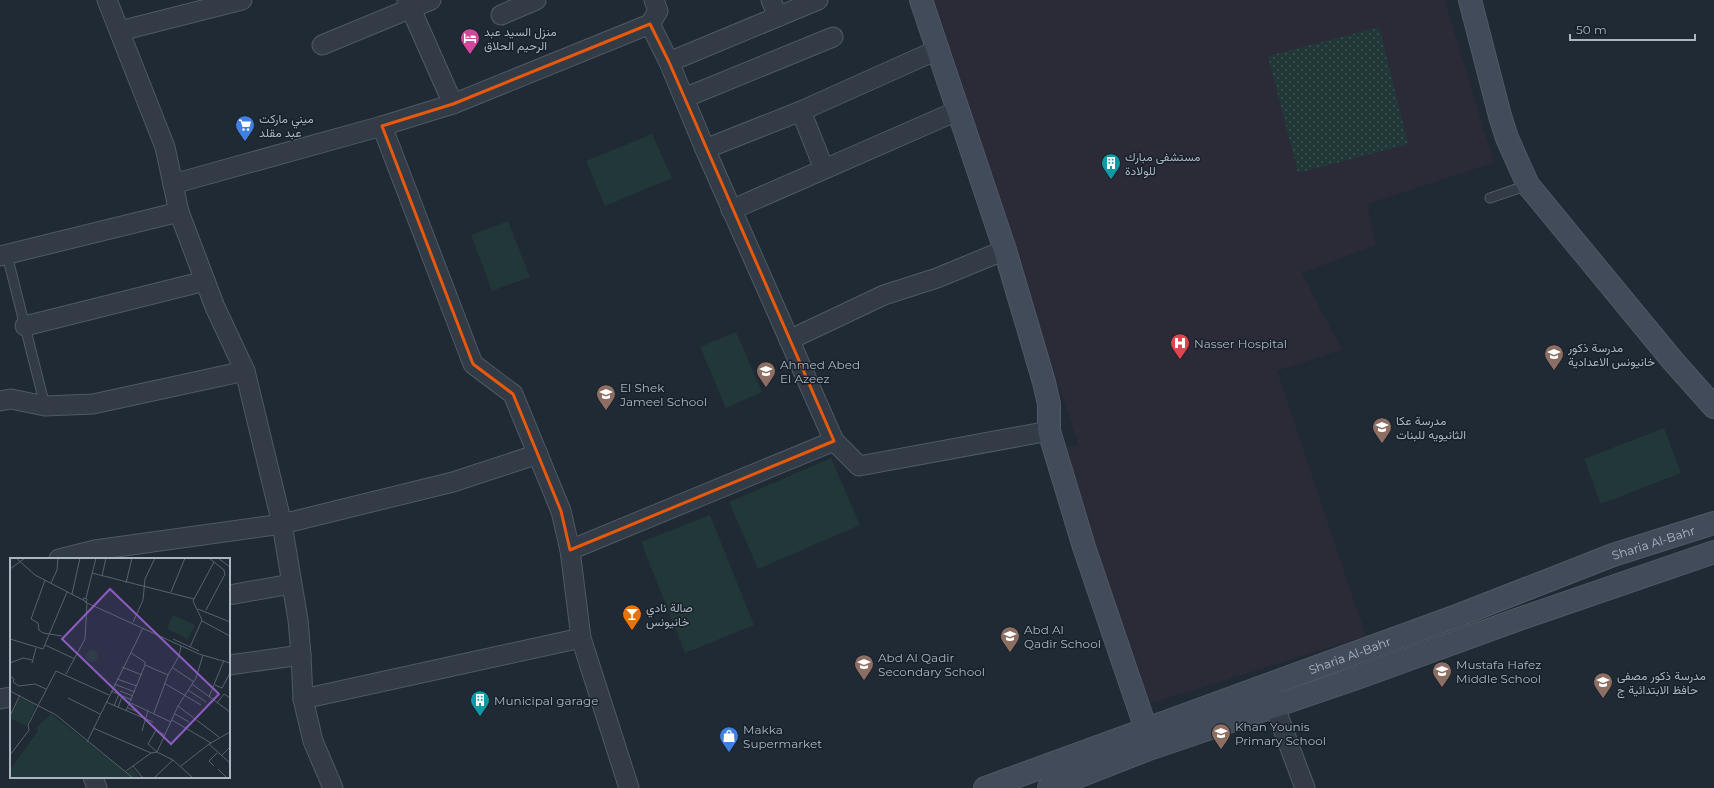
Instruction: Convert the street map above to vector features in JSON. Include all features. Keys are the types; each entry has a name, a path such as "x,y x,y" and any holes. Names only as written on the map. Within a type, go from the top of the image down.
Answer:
{"main road":[{"path":"921,0 957,111 1005,250 1044,382 1049,404 1049,431 1084,547 1146,729"},
{"path":"1470,0 1500,116 1507,138 1528,185 1673,360 1714,407"},
{"name":"Sharia Al-Bahr","path":"984,788 1462,614 1613,555 1714,523"},
{"name":"Sharia Al-Bahr","path":"1049,788 1146,750 1274,705 1357,678 1522,618 1714,552"}],"street":[{"path":"107,0 166,147 178,212 215,306 245,371 282,524 298,620 303,699 313,741 333,788"},
{"path":"120,32 242,0"},
{"path":"322,45 409,4 430,0"},
{"path":"501,15 536,0"},
{"path":"173,184 382,126 454,104 650,24 658,11 654,0"},
{"path":"670,62 775,8 818,0"},
{"path":"409,4 454,104"},
{"path":"650,24 670,62 731,210 834,441 859,466 1049,431"},
{"path":"684,98 834,37"},
{"path":"705,149 801,111 937,50"},
{"path":"801,111 824,169"},
{"path":"731,210 957,111"},
{"path":"382,126 473,364 513,394 561,510 570,550 581,638 629,788"},
{"path":"4,255 178,212"},
{"path":"789,340 884,295 937,278 1005,250"},
{"path":"25,326 205,281"},
{"path":"0,401 11,399 45,406 93,404 245,371"},
{"path":"570,550 834,441"},
{"path":"63,558 95,550 282,524 453,482 538,454"},
{"path":"230,595 291,584"},
{"path":"303,699 581,638"},
{"path":"230,665 301,655"},
{"path":"0,699 10,697"},
{"path":"1274,705 1305,788"},
{"path":"93,778 97,788"}],"lane":[{"path":"1490,198 1528,185"},
{"path":"4,255 25,326 45,406"}],"highlighted area":[{"path":"650,24 669,62 834,441 570,550 561,511 513,394 473,364 382,126 453,104"}],"shaded area":[{"name":"Nasser Hospital","path":"931,0 1445,0 1494,163 1367,204 1376,245 1302,273 1342,350 1277,371 1366,636 1130,710 1043,456 1078,444"}],"green space":[{"path":"1379,27 1408,144 1298,173 1268,56"},
{"path":"652,134 672,178 605,206 586,161"},
{"path":"508,221 530,277 492,291 471,235"},
{"path":"736,332 762,392 726,408 700,347"},
{"path":"1664,428 1681,473 1601,504 1584,459"},
{"path":"831,458 860,525 758,569 729,502"},
{"path":"710,515 754,625 685,653 641,542"}],"place":[{"name":"منزل السيد عبد الرحيم الحلاق","path":"470,55"},
{"name":"ميني ماركت عبد مقلد","path":"245,142"},
{"name":"مستشفى مبارك للولادة","path":"1111,180"},
{"name":"Nasser Hospital","path":"1180,360"},
{"name":"مدرسة ذكور خانيونس الاعدادية","path":"1554,371"},
{"name":"Ahmed Abed El Azeez","path":"766,388"},
{"name":"El Shek Jameel School","path":"606,411"},
{"name":"مدرسة عكا الثانيويه للبنات","path":"1382,444"},
{"name":"صالة نادي خانيونس","path":"632,631"},
{"name":"Abd Al Qadir School","path":"1010,653"},
{"name":"Abd Al Qadir Secondary School","path":"864,681"},
{"name":"Mustafa Hafez Middle School","path":"1442,688"},
{"name":"مدرسة ذكور مصفى حافظ الابتدائية ج","path":"1603,699"},
{"name":"Municipal garage","path":"480,717"},
{"name":"Khan Younis Primary School","path":"1221,750"},
{"name":"Makka Supermarket","path":"729,753"}]}
